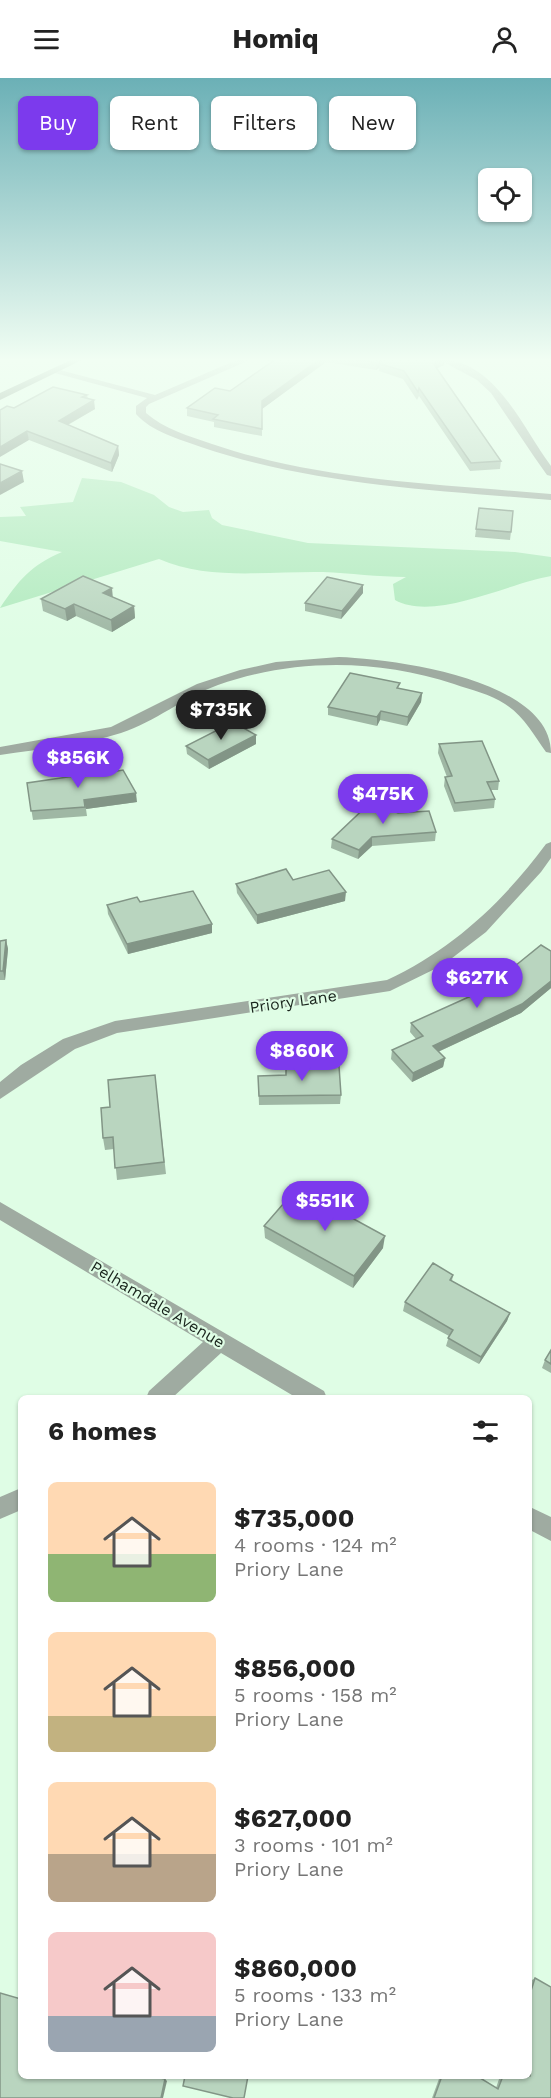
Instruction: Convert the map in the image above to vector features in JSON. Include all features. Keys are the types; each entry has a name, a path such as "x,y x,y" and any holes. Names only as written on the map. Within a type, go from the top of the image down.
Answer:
{"street":[{"path":"229,453 273,466 333,477 551,496"},
{"path":"538,453 551,473"},
{"path":"0,751 116,730 139,721 210,683 236,674 299,662 353,660 401,664 428,671 509,700 532,722 551,749"},
{"name":"Priory Lane","path":"0,1092 27,1070 69,1044 115,1027 390,986 421,973 458,946 488,918 526,880 551,847"},
{"name":"Pelhamdale Avenue","path":"0,1210 311,1395"},
{"path":"161,1395 219,1341"},
{"path":"0,1508 18,1500"},
{"path":"532,1519 551,1529"}],"green space":[{"path":"82,478 121,482 154,495 169,507 183,512 209,510 212,518 222,525 308,543 515,552 551,557 551,576 472,599 430,607 411,606 395,600 393,584 406,577 323,572 218,573 178,566 159,559 0,608 26,575 42,562 62,552 0,541 0,517 26,516 20,507 73,502"}],"building":[{"path":"85,453 115,453 111,463"},
{"path":"464,453 496,453 501,461 471,463"},
{"path":"0,464 22,471 0,483"},
{"path":"479,508 513,511 511,532 476,529"},
{"path":"83,576 112,588 103,593 134,606 111,620 74,604 65,609 41,599"},
{"path":"327,577 363,585 342,611 305,603"},
{"path":"350,673 400,683 397,688 422,693 408,717 381,711 377,717 328,707"},
{"path":"233,722 256,735 208,760 186,746"},
{"path":"482,741 499,781 487,782 495,799 455,803 445,777 452,776 439,744"},
{"path":"111,768 112,772 123,770 136,793 84,800 85,807 31,811 27,783"},
{"path":"371,802 398,813 429,811 436,832 372,837 359,850 332,839"},
{"path":"286,869 293,880 329,870 346,892 257,915 236,884"},
{"path":"193,891 212,924 127,944 107,905 137,897 140,902"},
{"path":"6,940 3,971 0,971 0,941"},
{"path":"541,945 551,951 551,981 522,1004 433,1046 445,1058 413,1073 392,1050 423,1036 411,1023 471,996 474,999"},
{"path":"339,1066 341,1095 259,1096 258,1076 286,1075 286,1067"},
{"path":"155,1075 164,1162 115,1168 113,1137 103,1138 101,1108 110,1107 108,1080"},
{"path":"297,1188 385,1236 354,1276 264,1226"},
{"path":"433,1263 453,1275 450,1280 510,1313 481,1357 448,1338 453,1330 405,1302"},
{"path":"551,1350 551,1364 545,1360"},
{"path":"535,1978 551,1987 551,2098 434,2098 441,2079 482,2079 498,2089 502,2079 532,2079 532,1988"},
{"path":"0,1993 18,1998 18,2079 165,2079 161,2098 0,2098"},
{"path":"184,2079 247,2079 244,2098 233,2098 183,2086"}]}
